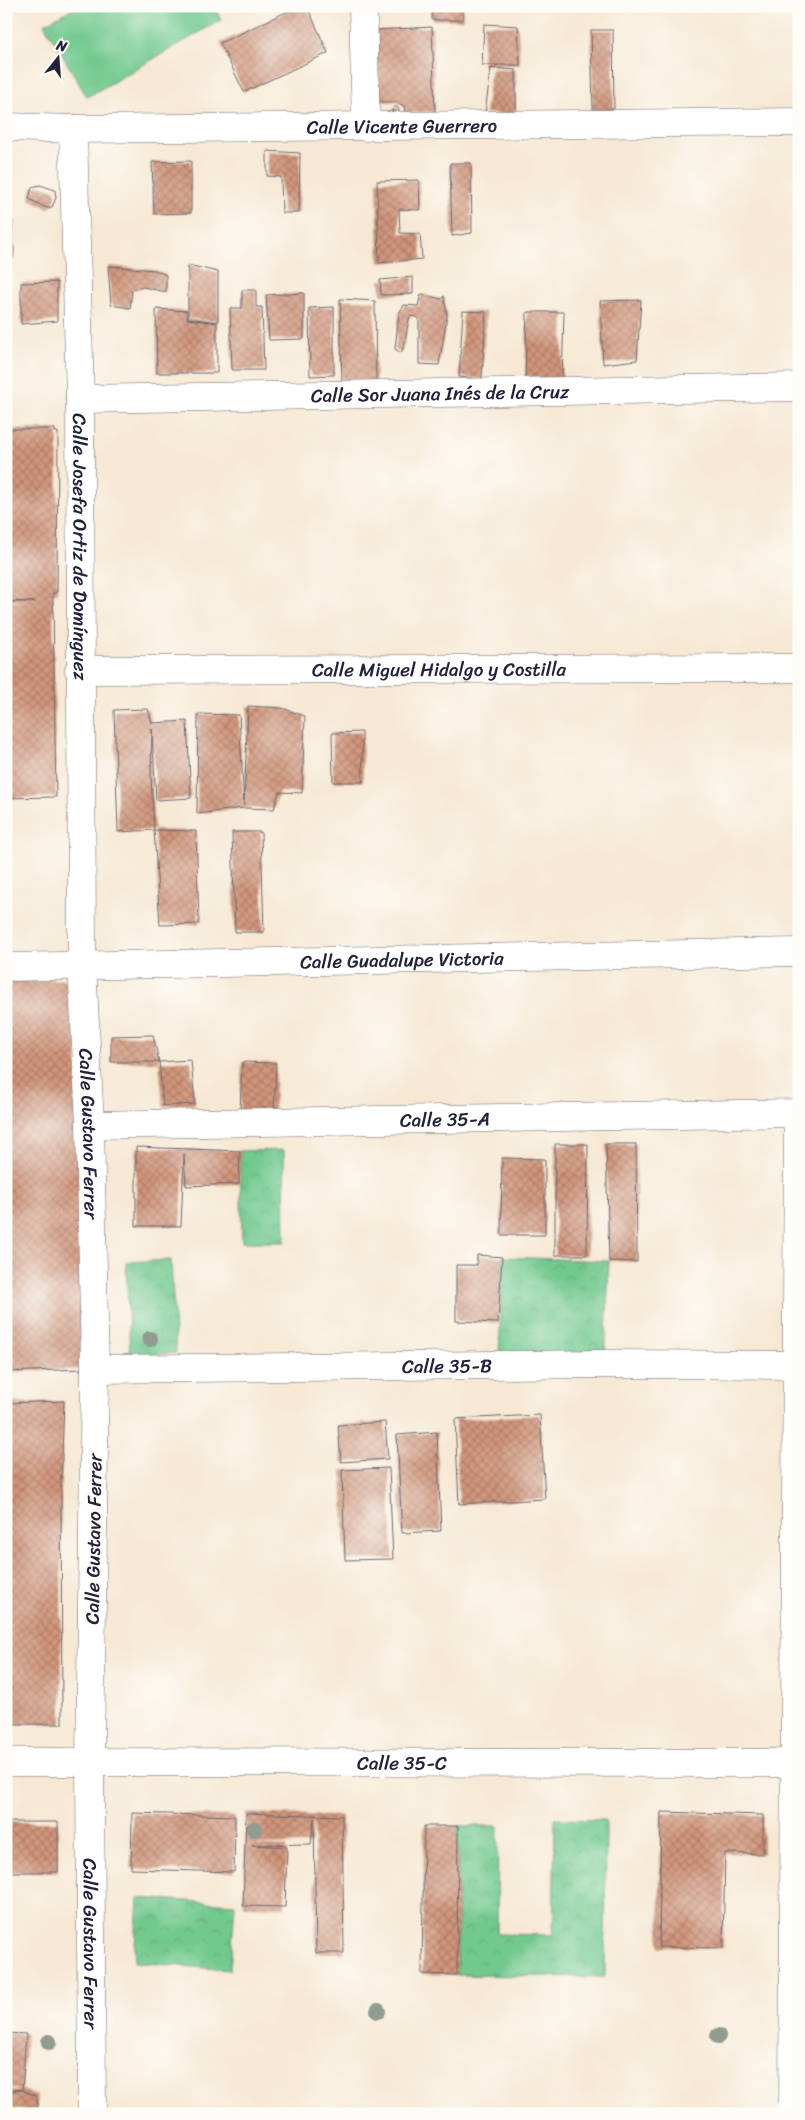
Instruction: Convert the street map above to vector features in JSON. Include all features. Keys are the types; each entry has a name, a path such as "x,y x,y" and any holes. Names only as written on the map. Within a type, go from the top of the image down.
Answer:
{"street":[{"path":"363,6 366,127"},
{"name":"Calle Vicente Guerrero","path":"6,127 73,129 799,122"},
{"name":"Calle Josefa Ortiz de Domínguez","path":"73,129 80,399 82,964"},
{"name":"Calle Sor Juana Inés de la Cruz","path":"80,399 799,387"},
{"name":"Calle Miguel Hidalgo y Costilla","path":"80,670 799,668"},
{"name":"Calle Guadalupe Victoria","path":"6,967 82,964 799,952"},
{"name":"Calle Gustavo Ferrer","path":"82,964 90,1125 95,1369 90,1761 92,2114"},
{"path":"793,2114 797,1764 798,1113"},
{"name":"Calle 35-A","path":"90,1125 798,1113"},
{"name":"Calle 35-B","path":"95,1369 605,1364 798,1365"},
{"name":"Calle 35-C","path":"6,1762 797,1764"}],"green space":[{"path":"78,6 214,6 221,20 87,97 44,24"},
{"path":"284,1150 285,1242 242,1242 240,1151"},
{"path":"502,1257 609,1261 605,1364 499,1360"},
{"path":"171,1260 176,1353 130,1355 126,1262"},
{"path":"555,1819 606,1820 605,1977 457,1975 458,1826 498,1826 497,1934 553,1935"},
{"path":"138,1898 235,1904 230,1970 134,1962"}],"building":[{"path":"299,6 307,6 328,53 244,92 220,43"},
{"path":"432,6 463,6 463,20 432,20"},
{"path":"484,24 518,26 520,65 482,65"},
{"path":"432,27 435,111 405,114 404,106 396,102 383,102 373,98 376,30"},
{"path":"591,30 613,30 614,109 593,109"},
{"path":"491,68 516,70 516,115 485,113"},
{"path":"394,107 397,107 399,110 398,117 391,114"},
{"path":"267,151 300,153 299,213 282,213 281,177 267,176"},
{"path":"6,155 12,155 7,186 6,186"},
{"path":"191,161 191,213 154,214 152,162"},
{"path":"450,163 471,163 472,233 452,236"},
{"path":"419,180 420,210 399,209 400,233 420,234 422,259 379,263 377,181"},
{"path":"40,185 55,190 56,198 52,207 47,208 29,199 32,187"},
{"path":"6,219 13,221 13,259 6,257"},
{"path":"188,265 218,272 218,322 188,318"},
{"path":"108,266 155,270 166,275 166,292 143,287 132,290 130,308 111,305"},
{"path":"413,277 413,294 381,295 380,280"},
{"path":"57,282 57,321 21,324 21,283"},
{"path":"242,290 256,290 256,307 262,307 264,370 232,370 230,308 242,308"},
{"path":"304,293 304,339 269,340 266,295"},
{"path":"421,294 441,299 444,296 447,316 439,365 419,364 419,319 416,317 411,316 409,319 401,353 395,349 399,313 404,305 418,306"},
{"path":"340,299 375,301 376,386 342,386"},
{"path":"641,300 637,360 603,364 600,301"},
{"path":"334,307 334,375 310,376 309,308"},
{"path":"156,309 187,311 187,319 217,323 217,373 157,373"},
{"path":"463,311 486,312 482,379 459,377"},
{"path":"527,312 564,312 562,381 525,380"},
{"path":"6,429 55,429 55,432 58,432 57,593 53,593 56,797 6,798 6,602 35,602 6,601"},
{"path":"248,706 282,708 305,716 302,793 279,792 274,809 244,808 197,814 198,714 239,715 244,805"},
{"path":"148,709 152,723 187,721 191,798 156,800 152,729 151,775 154,830 118,832 114,710"},
{"path":"362,732 363,782 333,782 332,733"},
{"path":"154,830 196,831 199,924 160,925"},
{"path":"232,832 261,832 264,932 235,932"},
{"path":"76,979 83,1369 6,1372 6,981"},
{"path":"153,1035 159,1062 111,1062 111,1036"},
{"path":"191,1060 195,1104 163,1106 159,1062"},
{"path":"242,1062 276,1063 274,1114 240,1112"},
{"path":"555,1144 588,1144 587,1255 555,1255"},
{"path":"606,1144 636,1144 637,1262 609,1261"},
{"path":"136,1147 240,1151 239,1184 186,1186 184,1154 181,1226 136,1226"},
{"path":"502,1158 545,1159 545,1235 501,1235"},
{"path":"477,1255 502,1257 498,1323 456,1321 456,1265 477,1265"},
{"path":"64,1401 61,1484 62,1724 6,1724 6,1403"},
{"path":"540,1415 545,1499 459,1504 455,1419"},
{"path":"385,1422 388,1459 341,1462 338,1425"},
{"path":"437,1432 441,1531 402,1533 397,1435"},
{"path":"389,1468 393,1559 345,1560 342,1470"},
{"path":"661,1812 763,1815 763,1854 725,1853 723,1948 659,1947"},
{"path":"132,1813 235,1816 234,1872 131,1869"},
{"path":"246,1813 342,1816 344,1953 316,1953 314,1818 311,1844 252,1845 287,1847 285,1907 243,1906"},
{"path":"6,1822 58,1822 58,1872 6,1872"},
{"path":"424,1826 458,1826 457,1975 422,1974"},
{"path":"6,2033 26,2034 22,2090 6,2089"},
{"path":"22,2090 37,2096 37,2110 6,2110 6,2092"}]}
